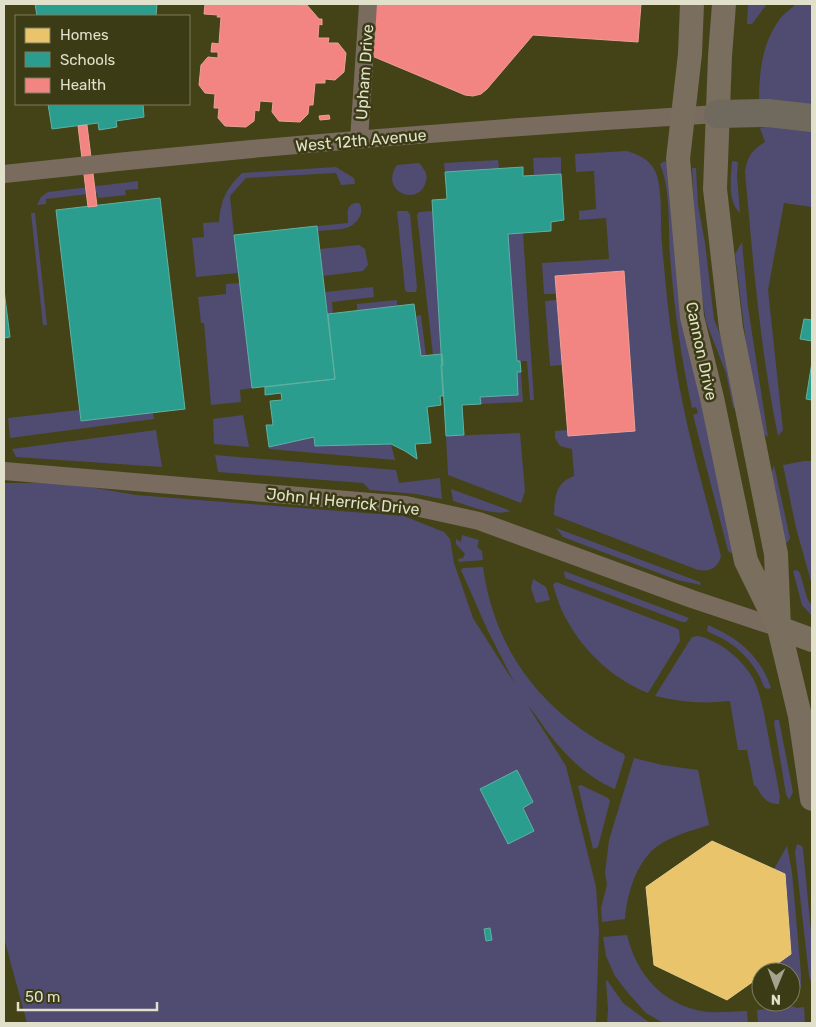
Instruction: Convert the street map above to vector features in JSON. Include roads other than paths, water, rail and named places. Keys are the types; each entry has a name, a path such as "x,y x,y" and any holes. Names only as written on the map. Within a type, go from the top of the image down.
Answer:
{"highway":[{"path":"718,114 768,113 812,118"}],"street":[{"name":"Upham Drive","path":"359,140 368,4"},
{"name":"Cannon Drive","path":"692,4 690,54 678,159 692,317 712,398 746,561 779,628"},
{"name":"Cannon Drive","path":"724,4 715,189 731,328 776,554 779,628 800,716 812,799"},
{"name":"West 12th Avenue","path":"4,174 359,140 554,124 718,114"},
{"name":"John H Herrick Drive","path":"4,470 406,505 479,521 812,640"}]}
